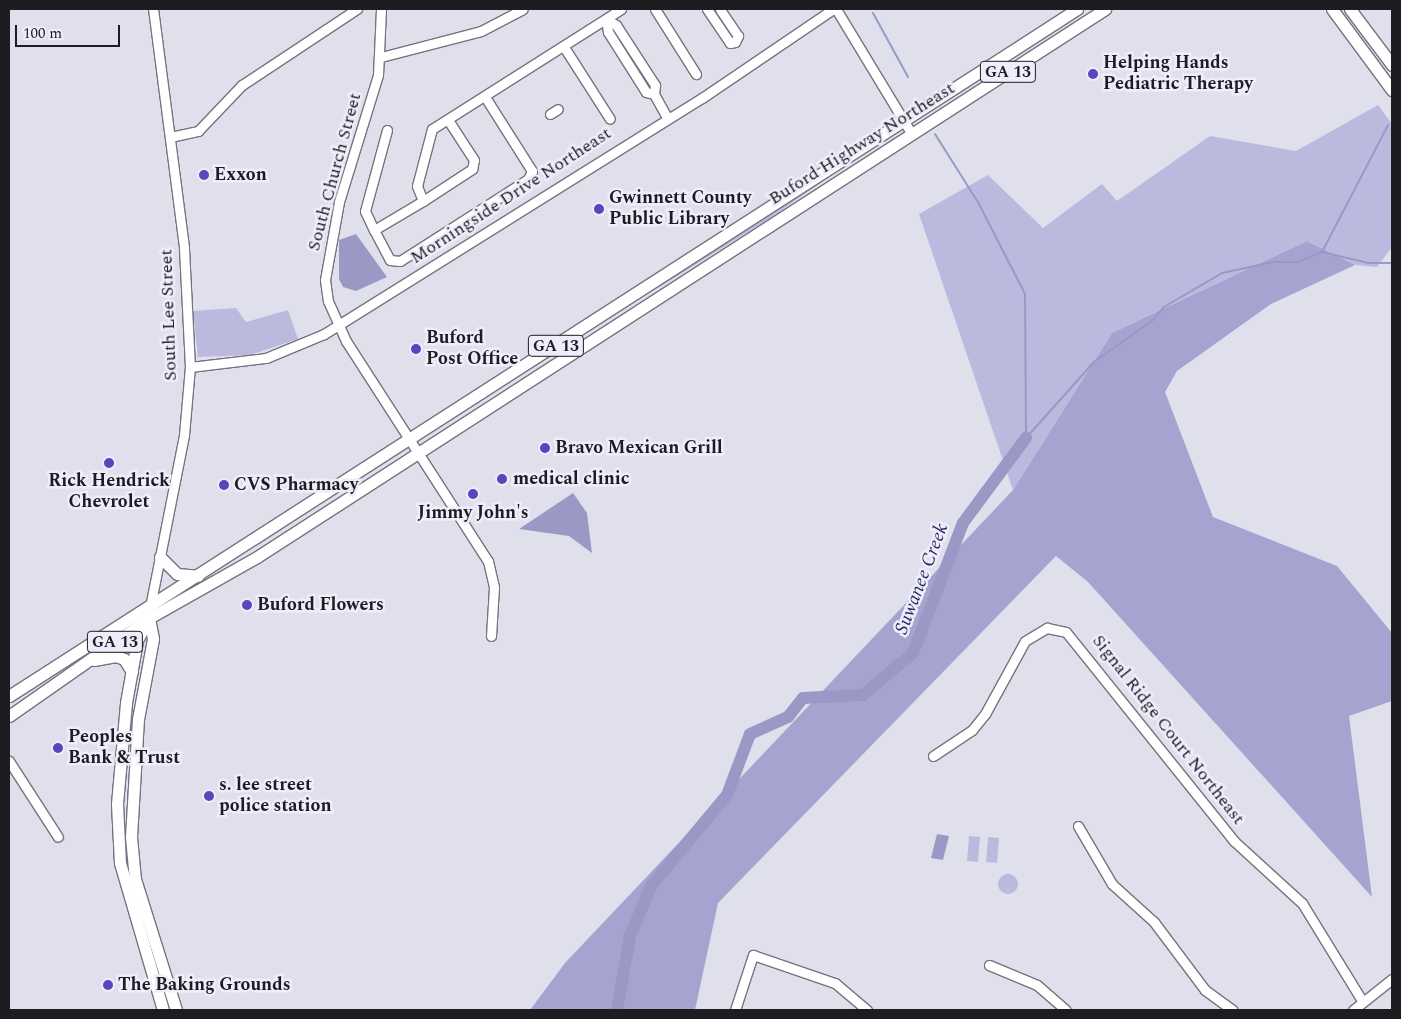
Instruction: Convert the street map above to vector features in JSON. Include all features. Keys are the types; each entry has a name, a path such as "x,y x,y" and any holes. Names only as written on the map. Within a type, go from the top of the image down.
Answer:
{"main road":[{"name":"Buford Highway Northeast","path":"203,574 412,440 902,119 1076,9"},
{"name":"Buford Highway Northeast","path":"9,716 149,618 256,558 1105,9"},
{"path":"1332,9 1392,90"},
{"path":"1350,9 1392,65"},
{"path":"160,557 177,574 203,574"},
{"name":"GA 13","path":"9,696 151,602 203,574"},
{"name":"South Lee Street","path":"151,602 149,618 153,639 136,728 131,837 135,879 174,1006"},
{"name":"South Lee Street","path":"149,618 137,641 117,804 120,863 159,1009"},
{"path":"81,666 116,656 124,660 132,672"}],"street":[{"name":"South Lee Street","path":"151,602 184,435 190,367 184,247 153,9"},
{"path":"170,137 198,131 242,85 357,9"},
{"name":"South Church Street","path":"381,9 381,57 327,258 325,280 338,326 412,440 493,572 490,636"},
{"path":"381,57 481,31 523,9"},
{"path":"424,201 417,186 432,129 564,47 621,9"},
{"path":"655,9 696,74"},
{"path":"710,10 730,43 734,42 738,36 720,9"},
{"path":"834,9 911,133"},
{"name":"Morningside Drive Northeast","path":"190,367 266,358 338,326 834,9"},
{"path":"606,19 616,25 655,85 654,94 667,117"},
{"path":"606,19 608,32 646,92 654,94"},
{"path":"564,47 610,119"},
{"path":"628,63 636,56"},
{"path":"387,130 365,211 390,260 400,261 528,179 532,171 485,97"},
{"path":"374,230 424,201 472,168 474,160 448,120"},
{"name":"Signal Ridge Court Northeast","path":"933,756 972,730 985,714 1025,641 1047,628 1066,632 1234,841 1302,903 1364,1002"},
{"path":"9,761 58,837"},
{"path":"1078,826 1112,884 1154,922 1205,990 1232,1010"},
{"path":"735,1010 753,955 835,983 867,1010"},
{"path":"988,965 1037,985 1066,1010"},
{"path":"1353,1010 1392,979"},
{"path":"159,1009 174,1006"}],"shaded area":[{"path":"1378,105 1392,124 1392,247 1377,267 1355,265 1307,241 1112,333 1013,490 919,214 988,175 1043,228 1102,184 1117,201 1210,136 1296,151"},
{"path":"835,173 770,218 658,288 673,275"},
{"path":"356,234 387,277 356,291 343,287 339,279 339,240"},
{"path":"1307,241 1355,265 1271,304 1177,371 1165,392 1213,517 1337,566 1392,633 1392,701 1349,716 1372,897 1088,582 1056,556 718,903 695,1010 530,1010 565,963 1013,490 1112,333"},
{"path":"236,308 246,322 288,310 298,339 250,355 198,357 193,311"},
{"path":"573,493 587,513 592,553 569,536 519,529"},
{"path":"937,834 949,836 943,860 931,858"},
{"path":"969,836 980,837 978,862 967,861"},
{"path":"988,837 999,838 997,863 986,862"},
{"path":"1008,874 1015,877 1018,884 1015,891 1008,894 1001,891 998,884 1001,877"}],"waterway":[{"path":"873,13 908,77"},
{"path":"1322,252 1388,125"},
{"path":"935,134 979,204 1025,294 1026,438"},
{"name":"Suwanee Creek","path":"1026,438 1094,362 1153,320 1164,307 1222,273 1273,262 1298,262 1322,252 1368,263 1392,263"},
{"name":"Suwanee Creek","path":"617,1010 630,936 651,886 727,795 750,734 788,717 803,698 863,695 913,653 963,523 1026,438"}],"place":[{"name":"Helping Hands Pediatric Therapy","path":"1093,74"},
{"name":"Exxon","path":"204,175"},
{"name":"Gwinnett County Public Library","path":"599,209"},
{"name":"Buford Post Office","path":"416,349"},
{"name":"Bravo Mexican Grill","path":"545,448"},
{"name":"Rick Hendrick Chevrolet","path":"109,463"},
{"name":"medical clinic","path":"502,479"},
{"name":"CVS Pharmacy","path":"224,485"},
{"name":"Jimmy John's","path":"473,494"},
{"name":"Buford Flowers","path":"247,605"},
{"name":"Peoples Bank & Trust","path":"58,748"},
{"name":"s. lee street police station","path":"209,796"},
{"name":"The Baking Grounds","path":"108,985"}]}
